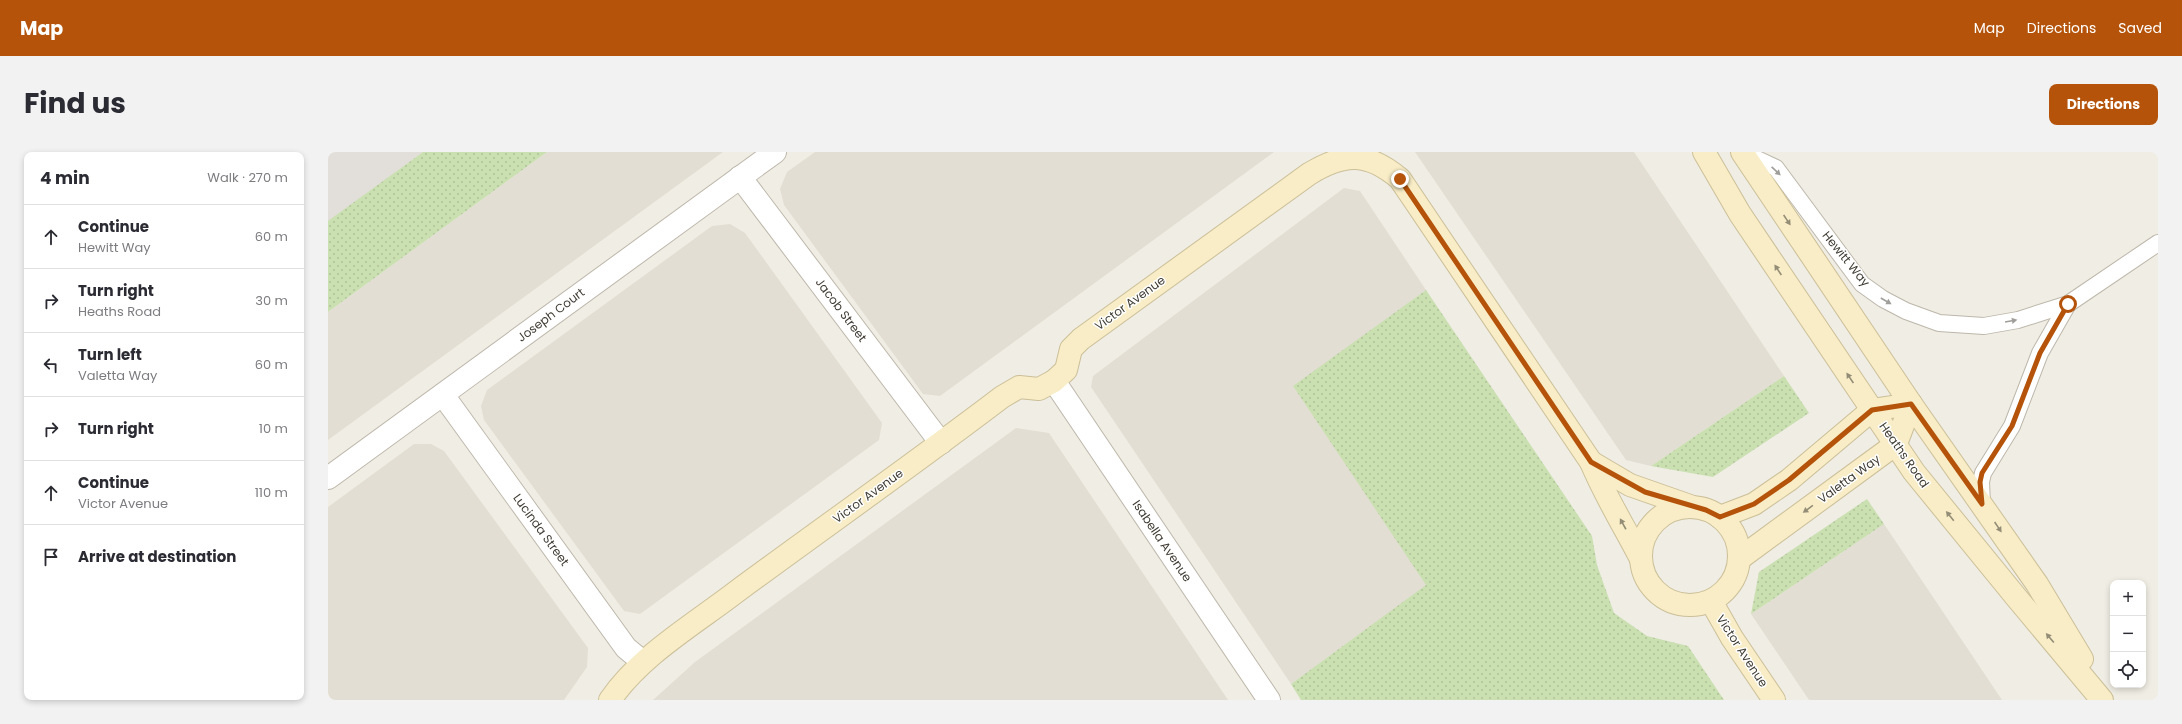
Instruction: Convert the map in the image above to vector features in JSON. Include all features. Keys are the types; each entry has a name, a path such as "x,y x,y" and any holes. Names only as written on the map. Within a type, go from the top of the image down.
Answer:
{"street":[{"name":"Joseph Court","path":"328,478 775,152"},
{"name":"Heaths Road","path":"1704,152 1740,214 1872,410 1924,484 2102,700"},
{"path":"1742,152 1911,404 2037,584 2106,700"},
{"name":"Victor Avenue","path":"610,700 618,688 643,662 1002,397 1019,387 1039,388 1054,381 1066,370 1071,349 1081,339 1309,174 1331,159 1352,153 1370,157 1386,164 1400,179 1591,462 1603,492 1622,522 1640,559"},
{"name":"Jacob Street","path":"740,177 941,443"},
{"name":"Isabella Avenue","path":"1054,381 1269,700"},
{"name":"Lucinda Street","path":"442,395 626,648 643,662"},
{"path":"1720,517 1754,504 1789,480 1872,410 1911,404"},
{"path":"1896,444 1911,404"},
{"name":"Valetta Way","path":"1739,559 1896,444"},
{"name":"Victor Avenue","path":"1591,462 1630,485 1690,506"},
{"path":"1690,506 1706,510 1720,517 1731,529 1738,543 1739,559 1737,572 1731,584 1722,594 1711,601 1696,606 1680,605 1665,599 1652,588 1640,559 1642,543 1649,528 1660,516 1674,509 1690,506"},
{"name":"Victor Avenue","path":"1711,601 1732,638 1774,700"}],"lane":[{"name":"Hewitt Way","path":"1742,152 1776,168 1862,284 1883,299 1906,311 1939,323 1984,326 2018,320 2068,304 2158,244"},
{"name":"Hewitt Way","path":"1982,504 1980,482 1982,473 2012,426 2040,353 2068,304"}],"shaded area":[{"path":"328,152 423,152 328,222"},
{"path":"547,152 723,152 328,440 328,312"},
{"path":"815,152 1274,152 940,396 923,394 784,205 780,189 787,172"},
{"path":"1415,152 1634,152 1784,376 1651,466 1626,460"},
{"path":"1344,188 1360,191 1426,290 1294,387 1427,585 1291,684 1091,387 1093,376"},
{"path":"730,224 745,233 882,423 879,440 640,614 624,611 484,420 481,406 487,390 712,226"},
{"path":"1016,428 1049,433 1228,700 653,700 695,662"},
{"path":"414,444 431,444 444,451 588,648 587,667 564,700 328,700 328,507"},
{"path":"1884,524 2002,700 1809,700 1751,614"}],"green space":[{"path":"423,152 547,152 328,312 328,221"},
{"path":"1426,290 1592,536 1597,565 1614,613 1647,636 1688,646 1724,700 1301,700 1291,684 1426,585 1293,386"},
{"path":"1784,376 1809,413 1713,477 1651,466"},
{"path":"1867,499 1884,524 1751,614 1759,572"}],"route":[{"path":"1400,179 1591,462 1613,476 1645,492 1706,510 1720,517 1754,504 1789,480 1872,410 1911,404 1982,504 1980,482 1982,473 2012,426 2040,353 2068,304"}]}
